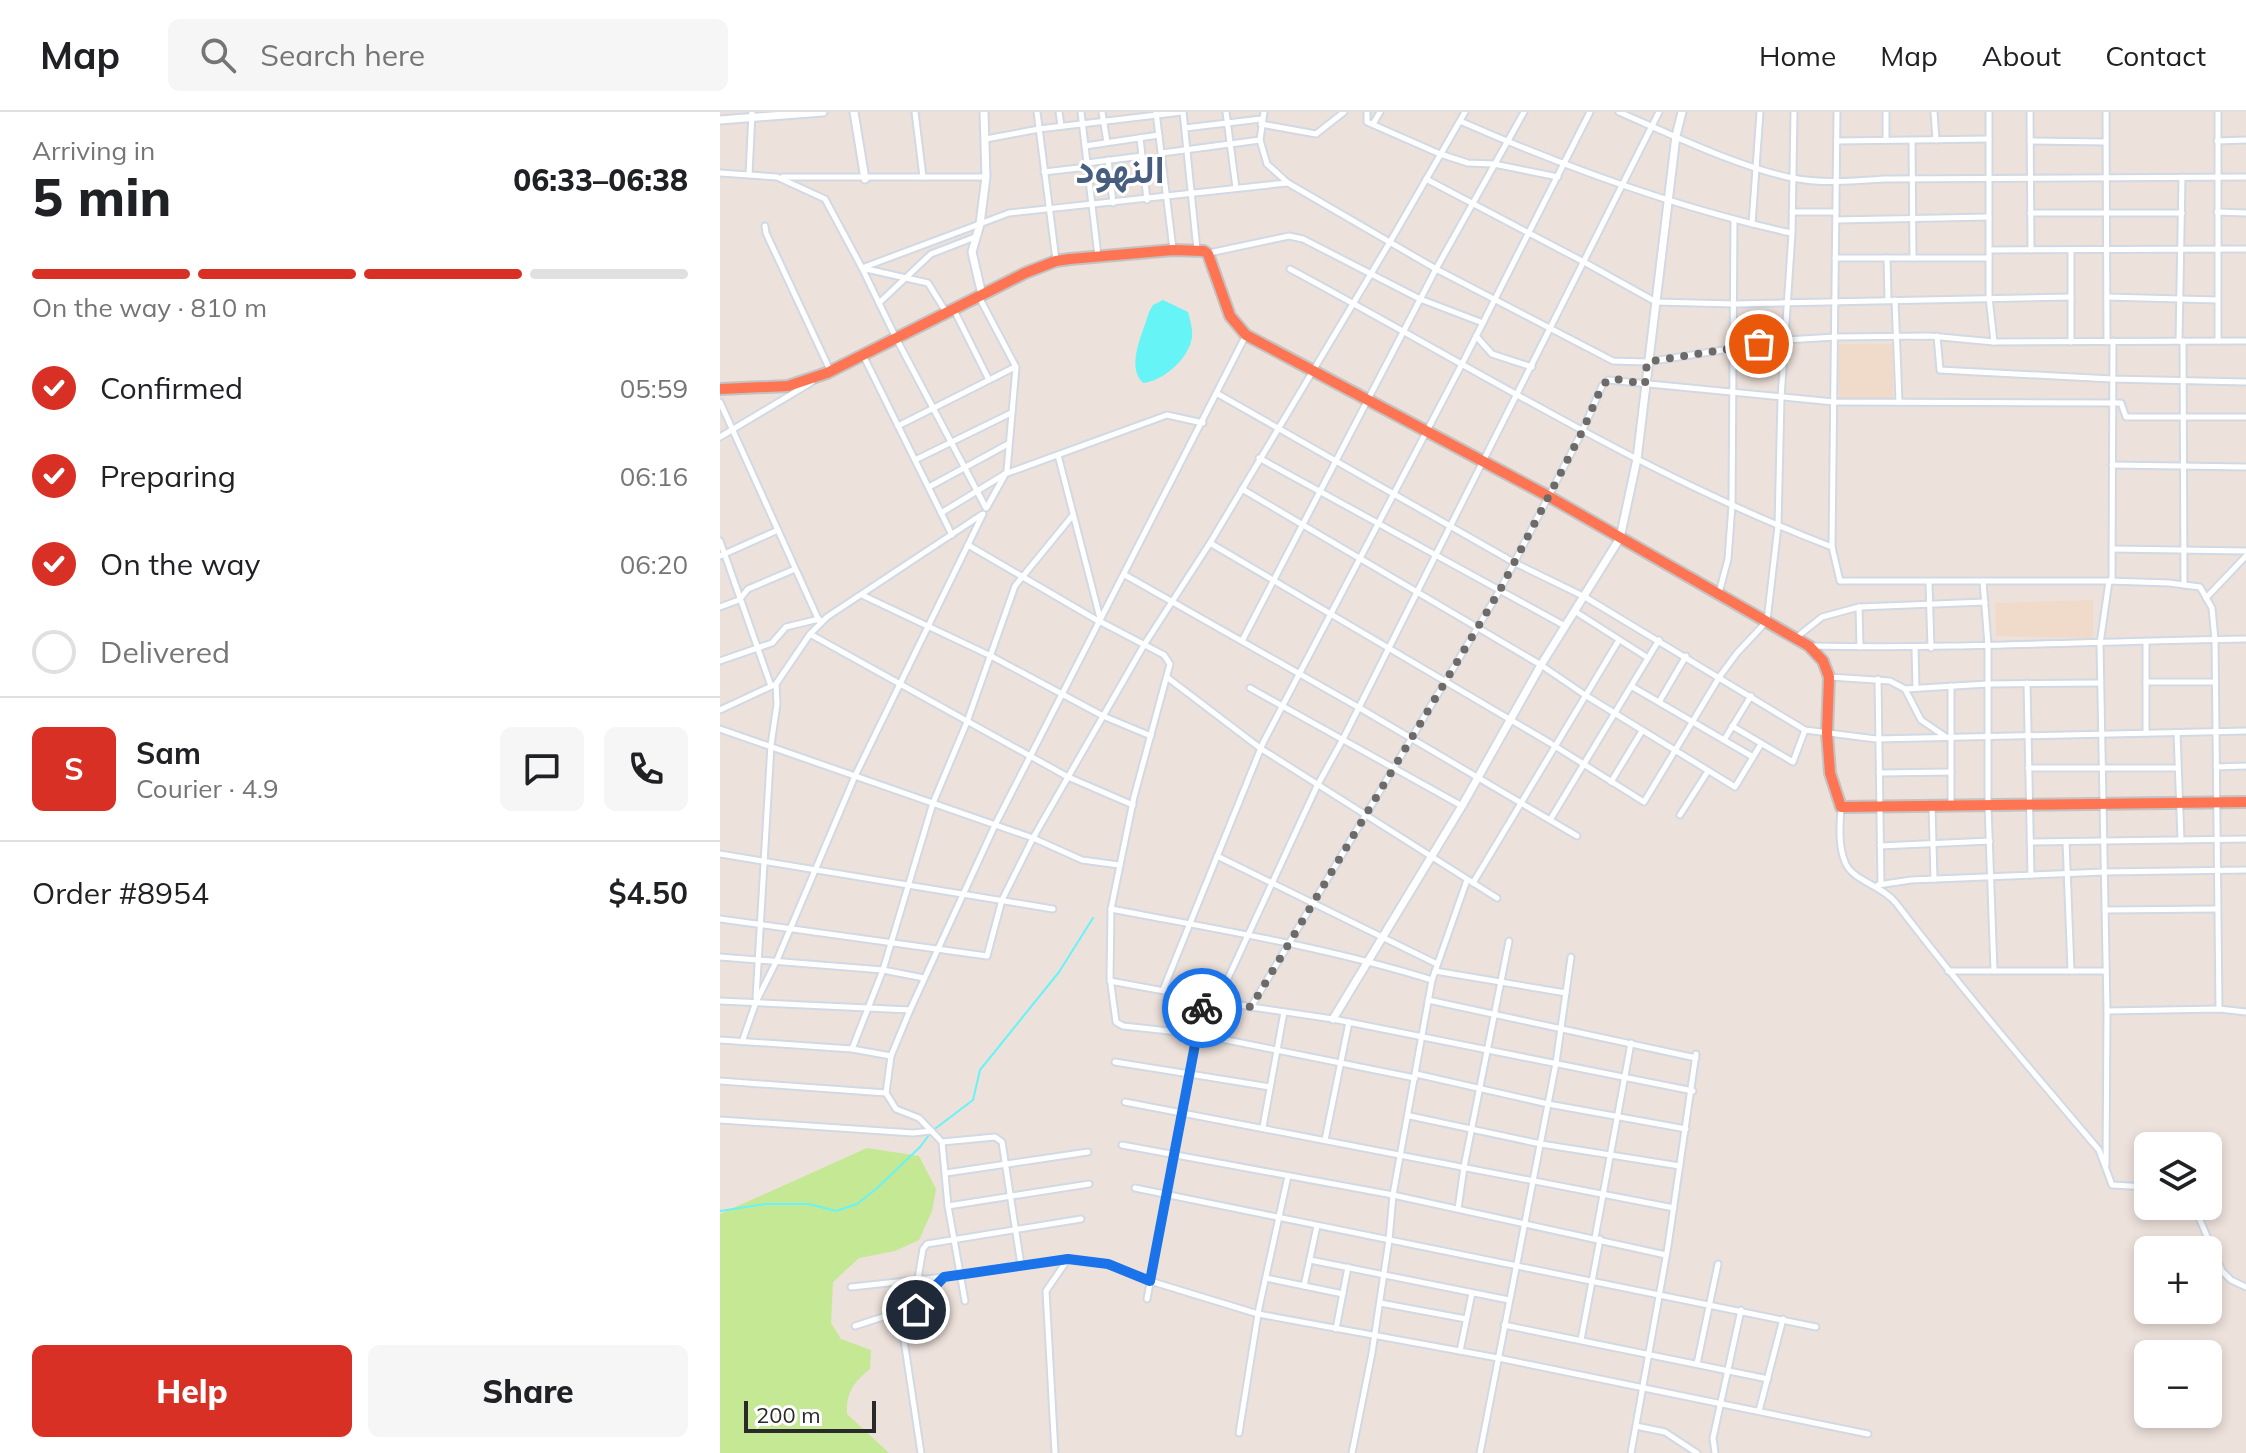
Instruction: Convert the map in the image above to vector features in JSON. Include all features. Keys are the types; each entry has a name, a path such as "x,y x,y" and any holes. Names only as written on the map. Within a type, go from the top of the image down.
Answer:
{"highway":[{"path":"720,389 788,386 829,372 1056,261 1173,250 1202,252 1230,316 1246,335 1548,496 1809,646 1823,661 1829,677 1827,733 1830,773 1841,807 2246,802"}],"street":[{"path":"720,120 752,115 823,112"},
{"path":"854,112 865,179"},
{"path":"915,112 923,177"},
{"path":"742,1042 756,1002 855,776 1005,474 1016,367 980,296 972,252 980,224 986,177 984,112"},
{"path":"1037,112 1056,261"},
{"path":"1059,112 1061,126"},
{"path":"1081,112 1098,257"},
{"path":"1102,112 1107,142"},
{"path":"986,139 1138,115 1182,112 1191,192 1202,252 1289,236 1303,239 1420,299 1483,323"},
{"path":"1226,112 1236,188"},
{"path":"1264,112 1260,140 1267,164 1288,183 1436,269 1613,361 1647,362 1786,340 1835,337 1937,336 1994,342 2246,341"},
{"path":"1185,128 1261,122 1316,134 1344,112"},
{"path":"1367,112 1367,122 1440,154 1468,163 1494,164 1558,177"},
{"path":"1373,124 1380,112"},
{"path":"720,919 987,956 1002,900 1033,838 1144,645 1210,543 1465,112"},
{"path":"1242,641 1420,299 1524,112"},
{"path":"1163,990 1260,748 1530,234 1590,112"},
{"path":"1619,112 1758,168 1794,178 1836,183 2246,177"},
{"path":"1218,1000 1317,786 1659,112"},
{"path":"1333,1019 1432,858 1541,665 1620,538 1637,459 1676,136 1682,112"},
{"path":"1752,224 1760,112"},
{"path":"1210,543 1644,802 1720,676 1767,621 1778,526 1781,398 1792,233 1794,112"},
{"path":"1837,112 1832,547 1840,581 2111,581 2200,587 2212,608 2215,640 2219,1009"},
{"path":"1886,112 1886,140"},
{"path":"1934,112 1936,140"},
{"path":"1989,112 1989,297 1994,342"},
{"path":"2030,112 2031,250"},
{"path":"2106,112 2107,297 2112,379 2111,581 2100,644 2107,1011 2106,1165 2109,1181 2114,1186 2134,1187"},
{"path":"2218,112 2218,341"},
{"path":"1156,114 1173,250"},
{"path":"749,175 752,115"},
{"path":"1460,121 1622,186 1734,220 1792,233"},
{"path":"1085,146 1159,135"},
{"path":"1140,138 1147,200"},
{"path":"1837,141 1989,139"},
{"path":"1161,153 1260,140"},
{"path":"1912,140 1913,258"},
{"path":"2217,141 2246,140"},
{"path":"2030,141 2106,142"},
{"path":"1044,172 1142,156"},
{"path":"1108,160 1113,203"},
{"path":"720,173 865,179 986,177"},
{"path":"777,177 825,199 985,511"},
{"path":"2182,177 2184,585"},
{"path":"1111,182 1145,179"},
{"path":"1426,179 1656,302 1735,304 2071,297"},
{"path":"862,268 1009,213 1288,183"},
{"path":"1792,212 1836,212"},
{"path":"2217,212 2246,213"},
{"path":"2030,213 2182,213"},
{"path":"1836,220 1989,217"},
{"path":"1719,594 1728,559 1732,505 1734,220"},
{"path":"720,437 829,372 765,226"},
{"path":"879,303 931,254 977,236"},
{"path":"1989,250 2246,249"},
{"path":"2071,250 2071,342"},
{"path":"1835,258 1989,258"},
{"path":"1887,258 1898,336 1899,402"},
{"path":"862,268 928,283 950,311 989,380"},
{"path":"1290,269 1582,432 1732,505 1832,547"},
{"path":"2107,297 2217,300"},
{"path":"965,1301 948,1206 942,1142 919,1118 896,1109 886,1093 891,1056 995,825 1246,335"},
{"path":"1476,336 1492,354 1532,367"},
{"path":"1937,336 1940,370 2246,382"},
{"path":"863,355 952,535"},
{"path":"898,426 1016,367"},
{"path":"1251,1007 1500,590 1582,432 1602,386 1608,380 1834,402 2121,403 2126,417 2246,417"},
{"path":"1218,394 1515,563 1585,597 1805,730 1878,738 2246,731"},
{"path":"720,402 819,621"},
{"path":"915,460 1012,413"},
{"path":"941,513 1005,474 1167,415 1203,423"},
{"path":"929,487 1009,443"},
{"path":"1058,455 1101,622"},
{"path":"1259,458 1566,626"},
{"path":"2112,465 2246,467"},
{"path":"1242,489 1541,665 1735,787 1761,744"},
{"path":"720,661 772,643 786,627 827,617 985,511"},
{"path":"852,1049 883,970 933,803 967,722 1015,586 1073,514"},
{"path":"722,555 778,530"},
{"path":"720,541 722,555 756,649 773,685 777,704 771,745 756,1002"},
{"path":"968,545 1164,655 1170,664 1133,805 1111,909 1110,981 1116,1022 1123,1026 1197,1034 1686,1129"},
{"path":"2112,549 2246,554"},
{"path":"2206,598 2246,554"},
{"path":"720,607 739,600 748,589 795,569"},
{"path":"1125,575 1577,836"},
{"path":"1983,581 1988,645 1988,806 1994,971"},
{"path":"1929,583 1931,648"},
{"path":"863,595 991,656 1103,716 1151,736"},
{"path":"1796,637 1822,617 1859,607 1985,602"},
{"path":"1859,607 1860,647"},
{"path":"1576,612 1648,658"},
{"path":"720,710 773,685 819,621"},
{"path":"810,634 1029,757 1133,805"},
{"path":"1809,646 1931,648 2246,639"},
{"path":"1352,1453 1380,1303 1393,1195 1436,967 1470,882 1619,640"},
{"path":"1550,820 1659,640"},
{"path":"2146,643 2146,733"},
{"path":"1915,648 1916,688"},
{"path":"1659,702 1686,656"},
{"path":"1829,677 1878,679 1905,689 1988,684 2100,683"},
{"path":"1168,678 1260,748 1497,898"},
{"path":"1878,679 1879,885"},
{"path":"2146,682 2215,682"},
{"path":"2027,683 2031,875"},
{"path":"1631,686 1753,757"},
{"path":"1951,686 1951,806"},
{"path":"1250,688 1462,806"},
{"path":"1905,689 1921,720 1949,738"},
{"path":"1724,740 1751,696"},
{"path":"1732,726 1793,762 1805,730"},
{"path":"720,729 1033,838 1082,860 1119,865"},
{"path":"1611,782 1642,731"},
{"path":"2177,733 2181,840"},
{"path":"2216,767 2246,766"},
{"path":"2028,768 2178,768"},
{"path":"1680,815 1708,771"},
{"path":"1879,773 1951,772"},
{"path":"1841,807 1839,831 1845,862 1852,873 1879,885 1892,897 1948,971 2099,1150 2106,1165"},
{"path":"1932,807 1934,879"},
{"path":"2030,842 2246,839"},
{"path":"1880,846 1990,841"},
{"path":"2066,842 2071,971"},
{"path":"720,854 1053,909"},
{"path":"1217,856 1383,935 1436,967 1566,993"},
{"path":"1879,885 1934,879 2104,872 2246,870"},
{"path":"1111,909 1291,942 1368,960 1432,980"},
{"path":"2105,910 2217,909"},
{"path":"1458,1209 1509,941"},
{"path":"720,957 883,970 924,978"},
{"path":"1480,1453 1556,1063 1571,957"},
{"path":"1948,971 2106,971"},
{"path":"1110,981 1349,1022 1693,1091"},
{"path":"1147,1299 1203,998"},
{"path":"1428,1000 1696,1056 1674,1208 1631,1453"},
{"path":"720,1001 910,1010"},
{"path":"2107,1011 2219,1009 2246,1012"},
{"path":"1263,1127 1284,1012"},
{"path":"1325,1140 1349,1022"},
{"path":"720,1040 852,1049 891,1056"},
{"path":"1581,1340 1593,1280 1616,1116 1631,1043"},
{"path":"1115,1062 1270,1087"},
{"path":"720,1081 886,1093"},
{"path":"1125,1102 1674,1208"},
{"path":"1410,1116 1541,1144 1680,1166"},
{"path":"720,1120 913,1133 932,1131"},
{"path":"942,1142 1000,1138 1021,1266"},
{"path":"1122,1145 1393,1195 1666,1255"},
{"path":"946,1173 1088,1152"},
{"path":"1239,1433 1258,1314 1288,1176"},
{"path":"948,1206 1089,1184"},
{"path":"1135,1188 1816,1327"},
{"path":"917,1307 916,1290 923,1249 927,1244 1081,1219"},
{"path":"2200,1220 2222,1271 2231,1280 2246,1287"},
{"path":"1304,1286 1317,1226"},
{"path":"1055,1453 1046,1291 1068,1259"},
{"path":"851,1287 1068,1259 1108,1264 1150,1281 1258,1314 1498,1358 1868,1434"},
{"path":"1310,1260 1509,1300"},
{"path":"1697,1364 1718,1264"},
{"path":"1336,1329 1348,1267"},
{"path":"921,1453 904,1340 917,1307 944,1277"},
{"path":"1266,1278 1343,1294"},
{"path":"1460,1351 1472,1293"},
{"path":"1380,1303 1466,1319"},
{"path":"855,1326 917,1307"},
{"path":"1715,1453 1713,1438 1741,1310"},
{"path":"1759,1411 1783,1319"},
{"path":"1504,1325 1768,1379"},
{"path":"1636,1426 1665,1432 1697,1453"}],"shaded area":[{"path":"1839,344 1892,344 1893,398 1839,398"},
{"path":"2093,600 2093,638 1996,636 1995,603"}],"green space":[{"path":"867,1148 919,1156 936,1189 932,1211 919,1240 895,1251 859,1258 833,1282 831,1323 841,1339 871,1350 870,1369 852,1388 847,1414 889,1453 720,1453 720,1214"}],"water":[{"path":"1163,300 1188,312 1192,337 1186,353 1174,368 1159,378 1143,383 1136,367 1137,348 1149,312 1153,305"}],"waterway":[{"path":"720,1211 765,1204 809,1204 836,1211 857,1204 920,1147 932,1131 973,1100 980,1070 1059,972 1093,918"}],"way so far":[{"path":"1202,1008 1203,998 1251,1007 1500,590 1582,432 1602,386 1608,380 1615,379 1645,384 1647,362 1759,344"}],"district":[{"name":"النهود","path":"1120,169"}],"route":[{"path":"916,1310 944,1277 1068,1259 1108,1264 1150,1281 1202,1008"}]}
